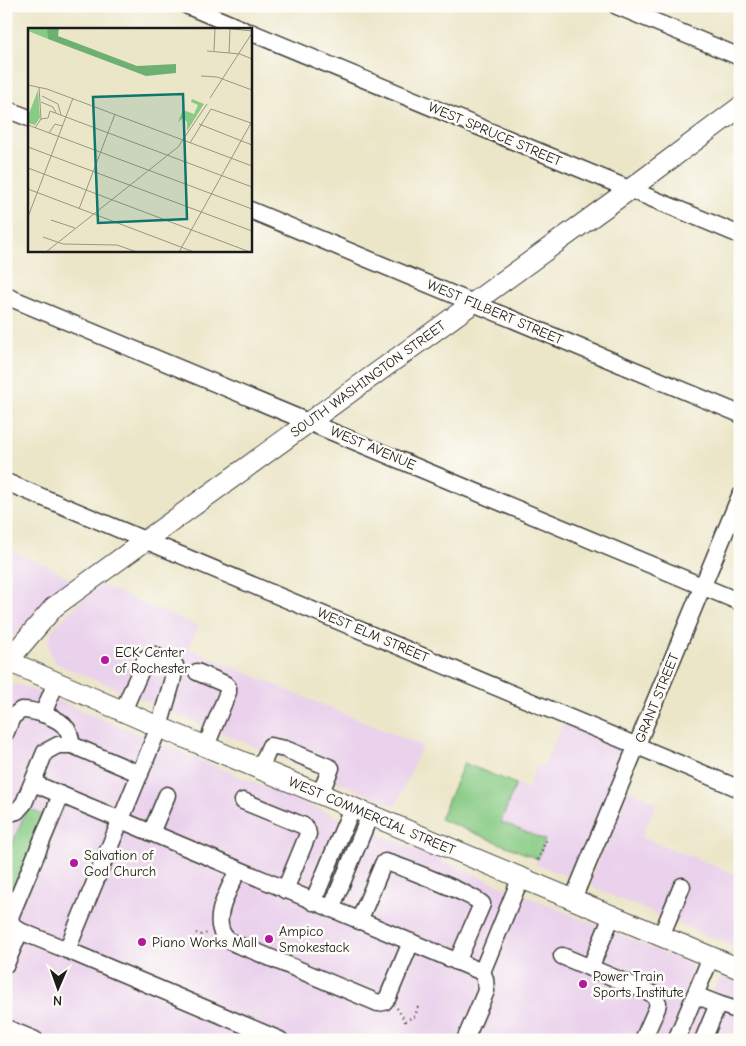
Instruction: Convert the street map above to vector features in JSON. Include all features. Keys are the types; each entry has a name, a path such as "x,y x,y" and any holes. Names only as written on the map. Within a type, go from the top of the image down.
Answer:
{"main road":[{"name":"SOUTH WASHINGTON STREET","path":"7,661 54,608 629,190 740,107"},
{"name":"WEST COMMERCIAL STREET","path":"7,661 361,812 740,969"}],"street":[{"path":"188,6 240,28"},
{"path":"617,6 740,57"},
{"name":"WEST SPRUCE STREET","path":"251,32 740,235"},
{"path":"6,109 28,118"},
{"name":"WEST FILBERT STREET","path":"251,210 740,414"},
{"name":"WEST AVENUE","path":"6,296 740,602"},
{"name":"WEST ELM STREET","path":"6,482 740,788"},
{"name":"GRANT STREET","path":"572,899 740,496"},
{"path":"67,950 159,727 175,666 154,655 146,658 123,711"},
{"path":"197,672 225,684 228,688 206,746"},
{"path":"43,714 56,682"},
{"path":"6,732 12,717 21,710 32,710 54,719 67,729 72,744"},
{"path":"6,814 18,811 24,803 45,752 58,745 72,744 140,774"},
{"path":"260,769 270,746 285,749 331,768 320,794"},
{"path":"33,783 482,972 486,991 465,1040"},
{"path":"151,833 167,794"},
{"path":"61,795 10,917 12,925 20,931 280,1040"},
{"path":"243,801 304,826 308,830 284,890"},
{"path":"313,902 361,812"},
{"path":"331,909 361,812"},
{"path":"359,921 385,862 459,891 477,899 482,904 457,962"},
{"path":"238,870 220,913 220,923 225,937 231,942 378,1003 384,1002 389,994 411,942"},
{"path":"482,972 521,878"},
{"path":"661,936 682,886"},
{"path":"590,968 612,916"},
{"path":"6,964 20,931"},
{"path":"562,956 653,994 658,1003 657,1008 643,1040"},
{"path":"676,1040 712,957"},
{"path":"695,995 740,1011"},
{"path":"703,1040 718,1004"},
{"path":"6,1028 35,1040"}],"path":[{"path":"538,860 546,840"},
{"path":"389,994 405,1021 414,1016 418,1006"}],"shaded area":[{"path":"6,549 50,567 73,581 43,606 15,635 6,639"},
{"path":"100,585 198,626 189,649 422,746 396,806 60,665 53,659 48,644 52,630 72,609"},
{"name":"Piano Works Mall","path":"16,685 90,714 692,965 694,979 669,1040 6,1040 6,911 27,809 10,849 6,847 6,688"},
{"path":"563,723 624,749 626,753 575,873 568,876 535,864 545,840 500,822 516,784 527,789 537,764 544,767"},
{"path":"627,789 657,802 642,837 740,876 740,949 592,886 592,876"},
{"path":"724,978 740,985 740,1040 683,1040 695,1011 700,1009 720,979"}],"green space":[{"path":"464,763 516,784 501,822 545,840 538,859 440,819"},
{"path":"27,808 47,817 6,911 6,847 10,849"}],"place":[{"name":"ECK Center of Rochester","path":"105,660"},
{"name":"Salvation of God Church","path":"74,863"},
{"name":"Ampico Smokestack","path":"269,939"},
{"name":"Piano Works Mall","path":"142,942"},
{"name":"Power Train Sports Institute","path":"583,984"}]}
